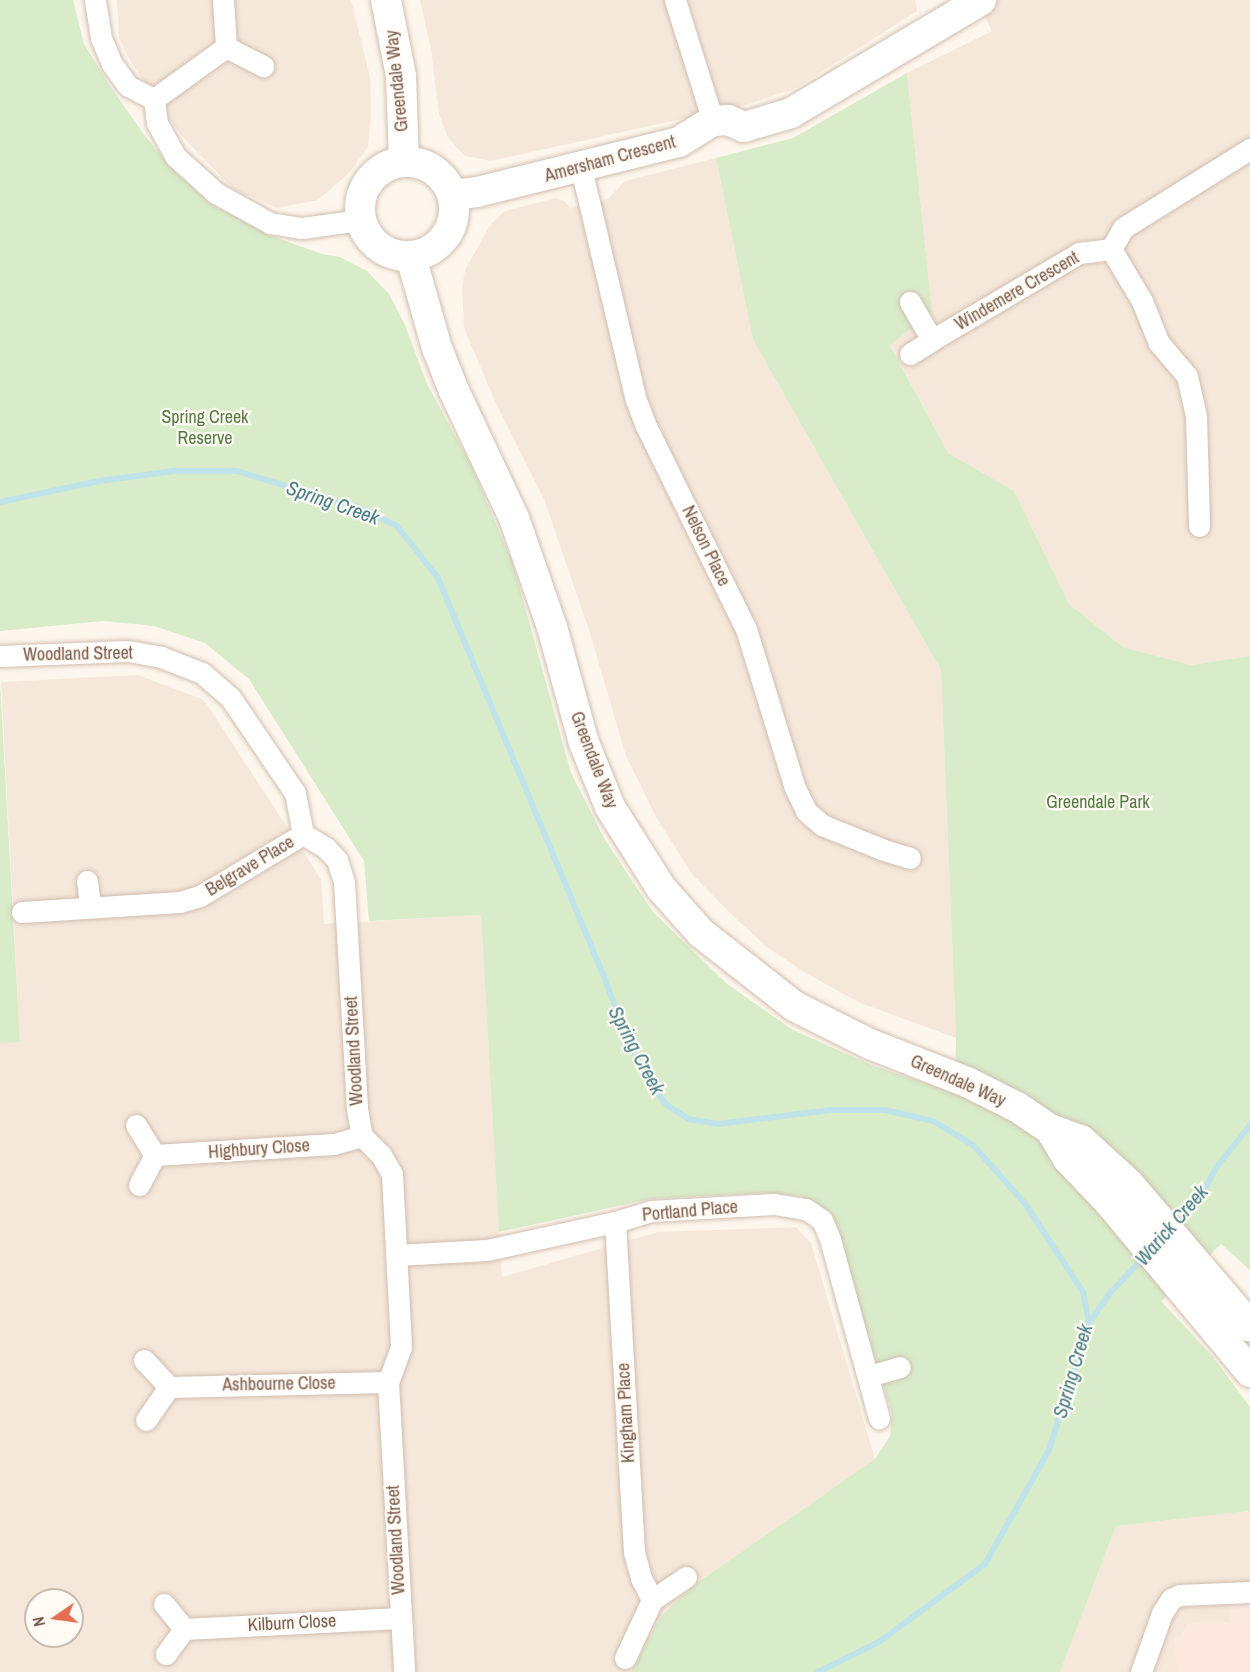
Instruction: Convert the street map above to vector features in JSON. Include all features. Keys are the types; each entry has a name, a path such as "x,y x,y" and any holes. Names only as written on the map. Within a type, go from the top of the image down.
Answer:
{"street":[{"path":"95,0 101,38 112,63 128,86 154,99"},
{"path":"223,0 226,47"},
{"name":"Greendale Way","path":"386,0 401,76 404,162"},
{"path":"675,0 713,121 728,120 744,127 791,113 963,5"},
{"path":"154,99 226,47"},
{"path":"226,47 263,66"},
{"path":"154,99 157,123 176,157 216,192 270,223 302,228 361,220"},
{"name":"Amersham Crescent","path":"453,195 477,192 581,168 679,142 713,121"},
{"path":"1199,526 1196,416 1187,376 1159,343 1142,302 1111,249 1123,228 1250,149"},
{"path":"404,162 420,163 434,170 445,181 453,195 455,209 447,236 425,254 411,257 385,252 366,233 361,220 360,204 365,188 381,170 404,162"},
{"name":"Nelson Place","path":"581,168 636,400 646,426 746,628 795,788 806,811 822,825 910,858"},
{"name":"Windemere Crescent","path":"910,354 1079,253 1111,249"},
{"name":"Greendale Way","path":"411,257 441,359 514,518 552,627 584,743 610,807 661,888 701,933 794,1006 870,1044 984,1090 1050,1129 1081,1140 1119,1193 1177,1260 1242,1325 1250,1372"},
{"path":"910,302 932,340"},
{"name":"Woodland Street","path":"0,656 128,651 161,657 202,673 230,697 295,793 303,834 325,847 337,860 344,882 357,1109 362,1136 381,1155 392,1174 401,1347 388,1382 404,1672"},
{"name":"Belgrave Place","path":"22,912 180,902 200,896 303,834"},
{"path":"87,881 90,908"},
{"path":"136,1125 155,1155 139,1185"},
{"name":"Highbury Close","path":"155,1155 334,1144 362,1136"},
{"name":"Portland Place","path":"396,1255 487,1250 615,1222 650,1211 774,1204 806,1209 822,1220 830,1239 879,1418"},
{"name":"Kingham Place","path":"615,1222 634,1552 641,1578 652,1600"},
{"path":"144,1360 169,1387 146,1420"},
{"path":"869,1376 900,1367"},
{"name":"Ashbourne Close","path":"169,1387 388,1382"},
{"path":"625,1658 652,1600 686,1577"},
{"path":"1141,1672 1162,1613 1171,1599 1180,1595 1250,1592"},
{"path":"164,1604 184,1629 166,1654"},
{"name":"Kilburn Close","path":"184,1629 400,1618"}],"shaded area":[{"path":"117,0 351,0 370,77 371,116 368,147 349,173 318,200 277,208 232,188 181,135 131,62 119,38"},
{"path":"420,0 915,0 917,11 796,88 749,104 491,161 465,156 448,138 439,114 431,50"},
{"path":"976,0 1250,0 1250,656 1191,665 1123,647 1069,604 1014,491 948,453 890,344 932,312 907,73 992,31"},
{"path":"716,158 753,340 941,670 956,1038 858,1002 804,972 767,947 692,874 656,817 626,756 589,630 544,499 494,399 464,328 462,287 465,270 491,224 505,211 555,198 564,201 570,208 608,199 625,181"},
{"path":"138,675 204,700 321,879 324,924 481,915 502,1277 658,1232 796,1227 811,1243 875,1459 694,1585 661,1616 631,1672 0,1672 0,1043 20,1041 1,682"},
{"path":"1250,1511 1250,1604 1231,1605 1230,1623 1188,1624 1181,1637 1174,1638 1178,1672 1060,1672 1116,1526"},
{"path":"1250,1604 1250,1672 1178,1672 1173,1638 1181,1637 1188,1624 1230,1623 1231,1605"}],"green space":[{"name":"Spring Creek Reserve","path":"0,0 73,0 84,44 112,89 145,136 176,172 209,203 269,235 322,254 340,257 367,271 389,294 405,325 427,384 471,465 513,564 571,773 605,840 653,912 727,984 793,1030 874,1066 955,1093 956,1038 941,670 753,340 716,158 793,138 907,73 932,312 890,345 948,453 1014,491 1069,604 1123,647 1191,665 1250,656 1250,1270 1221,1244 1161,1301 1213,1357 1250,1407 1250,1511 1116,1526 1060,1672 631,1672 661,1616 694,1585 875,1459 890,1436 892,1413 842,1253 829,1220 801,1196 766,1193 650,1199 499,1232 481,915 369,921 364,861 249,679 205,643 154,626 103,621 0,631"},
{"path":"0,682 20,1042 0,1043"}],"waterway":[{"name":"Spring Creek","path":"0,502 99,481 174,471 236,471 360,508 397,526 438,578 603,974 627,1038 650,1084 668,1106 689,1119 718,1124 831,1110 885,1110 933,1121 973,1145 1026,1205 1083,1292 1089,1323 1049,1450 985,1564 879,1642 818,1672"},
{"name":"Warick Creek","path":"1174,1224 1202,1194 1216,1168 1250,1125"},
{"name":"Warick Creek","path":"1089,1323 1109,1294 1145,1256"}],"park label":[{"name":"Greendale Park","path":"1098,802"}]}
